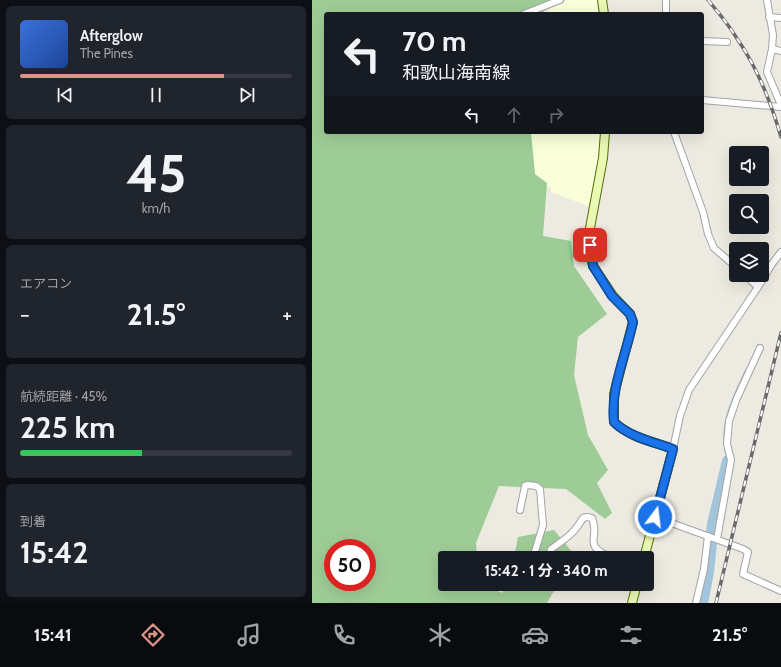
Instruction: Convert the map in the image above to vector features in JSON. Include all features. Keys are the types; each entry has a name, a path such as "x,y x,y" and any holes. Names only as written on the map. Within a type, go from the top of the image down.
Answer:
{"main road":[{"path":"602,0 604,12"},
{"path":"605,134 603,158 590,228 590,245 593,266 612,296 630,314 633,322 614,394 614,422 619,427 673,449 646,551"},
{"path":"632,603 635,591"}],"street":[{"path":"529,12 560,0"},
{"path":"666,0 666,12"},
{"path":"704,100 781,106 767,72 772,49 773,35 767,0"},
{"path":"769,16 781,18"},
{"path":"704,42 727,42"},
{"path":"772,49 781,51"},
{"path":"675,134 703,212 708,234 714,248 729,261"},
{"path":"673,449 680,416 689,390 781,252"},
{"path":"753,282 758,287"},
{"path":"717,539 731,460 728,444 729,421 737,398 760,348"},
{"path":"520,510 525,486 532,485 540,489 543,525 535,551"},
{"path":"551,551 551,549 570,536 583,518 587,516 592,518 594,523 593,544 597,551"},
{"path":"655,517 734,545 748,552 743,574 781,591"},
{"path":"696,603 704,568 708,536"}],"shaded area":[{"path":"567,0 598,0 601,12 547,12 551,8"},
{"path":"512,134 602,134 602,144 591,207 551,192 551,188 538,183"}],"green space":[{"path":"312,0 557,0 543,12 324,12 324,134 531,134 535,174 547,183 543,236 571,241 574,266 607,314 578,337 574,375 588,435 608,470 597,483 612,513 605,519 566,489 499,486 476,543 477,551 438,551 438,591 498,591 502,593 503,591 554,591 547,603 312,603"},
{"path":"554,530 571,551 515,551 518,537"}],"waterway":[{"path":"728,461 725,448 725,425 731,403 746,370"},
{"path":"702,603 708,572 713,524 728,461"}],"railway":[{"path":"708,0 730,27 744,48 768,98 781,137"},
{"path":"716,603 781,333"}],"route":[{"path":"590,245 593,266 612,296 630,314 633,322 614,394 614,422 619,427 673,449 655,517"}]}
